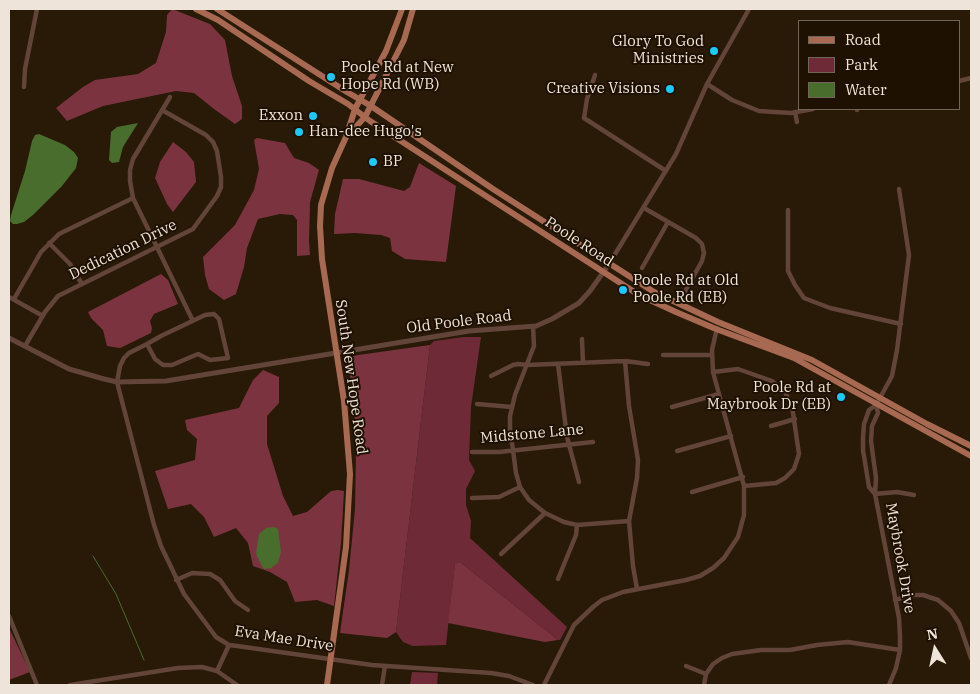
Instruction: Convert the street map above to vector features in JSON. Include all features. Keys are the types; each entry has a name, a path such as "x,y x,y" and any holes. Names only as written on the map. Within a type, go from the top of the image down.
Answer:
{"main road":[{"name":"Poole Road","path":"196,9 218,20 639,295 676,312 812,360 971,446"},
{"name":"South New Hope Road","path":"328,685 346,547 350,474 345,409 322,259 321,205 329,177 346,137 359,99 386,51 402,9"},
{"name":"South New Hope Road","path":"346,137 365,117 371,106 404,40 413,9"},
{"name":"Poole Road","path":"219,10 371,106 493,189 654,292 718,326 794,358 971,456"},
{"path":"218,20 219,10"}],"street":[{"path":"24,87 25,69 37,9"},
{"name":"Old Poole Road","path":"9,338 69,369 117,382 140,382 185,378 468,331 533,326 553,319 579,303 609,264 666,171 683,139 707,84 749,9"},
{"path":"595,75 587,99 584,118 666,171"},
{"path":"707,84 732,100 759,111 772,113 807,110"},
{"path":"170,97 133,159 130,180 133,198 193,321"},
{"name":"Dedication Drive","path":"25,346 52,301 58,296 193,229 217,196 221,187 221,177 217,151 213,142 206,135 162,110"},
{"path":"795,112 797,122"},
{"path":"876,405 892,376 901,324 909,255 899,189"},
{"path":"14,299 41,252 60,234 133,198"},
{"path":"644,208 696,238 702,244 704,252 702,261 682,295"},
{"path":"788,210 788,271 804,298 830,308 901,324"},
{"path":"642,268 668,222"},
{"path":"50,243 70,264 82,284"},
{"path":"9,296 43,316"},
{"path":"117,382 120,366 129,353 147,344 193,321 205,315 214,314 219,319 228,358 210,360 198,354 172,365 163,365 155,359 147,344"},
{"path":"533,326 534,346 515,394 510,430 520,487 529,500 545,513 564,522 577,525 629,521"},
{"path":"544,685 572,629 580,618 602,600 615,594 693,578 713,568 724,558 734,544 743,523 744,486 714,372 712,355 718,326"},
{"path":"582,339 583,363"},
{"path":"663,355 712,355"},
{"path":"491,376 513,365 625,362 648,364"},
{"path":"625,362 629,406 638,460 637,478 629,521 637,589"},
{"path":"558,364 568,443 579,482"},
{"path":"714,372 733,368 742,369 776,384 791,401 799,454 792,473 776,483 744,486"},
{"name":"Eva Mae Drive","path":"117,382 154,525 166,558 176,580 216,637 229,645 385,666 491,673 509,676 533,685"},
{"path":"672,408 719,394"},
{"path":"477,404 512,407"},
{"name":"Maybrook Drive","path":"875,494 869,486 863,438 864,424 869,410 876,405 878,413 872,426 871,441 876,478 875,494 898,618 900,650 896,668 889,685"},
{"path":"771,426 795,419"},
{"path":"676,451 731,436"},
{"name":"Midstone Lane","path":"472,452 499,452 568,443 593,442"},
{"path":"692,492 743,477"},
{"path":"472,498 499,497 520,487"},
{"path":"875,494 897,492 914,495"},
{"path":"501,554 545,513"},
{"path":"558,579 574,540 577,525"},
{"path":"176,580 192,573 210,574 220,580 235,601 248,610"},
{"path":"895,600 912,595 923,595 938,600 951,611 959,623 971,658"},
{"path":"9,616 37,685"},
{"path":"704,685 706,674 713,664 732,654 760,650 790,650 848,642 900,650"},
{"path":"217,671 229,645"},
{"path":"382,685 385,666"},
{"path":"686,666 706,674"},
{"path":"70,685 178,668 202,667 217,671 237,685"}],"green space":[{"path":"481,337 471,407 469,460 475,471 466,489 466,505 471,521 470,538 567,627 560,640 460,562 455,564 446,645 413,646 403,642 396,632 430,345 434,341"},
{"path":"412,672 438,673 437,685 410,685"}],"shaded area":[{"path":"172,9 210,24 225,40 232,76 242,106 242,119 235,124 194,93 176,91 103,106 67,121 56,108 83,87 95,80 138,74 156,63 166,32 167,15"},
{"path":"257,138 285,143 294,158 309,163 319,170 310,202 310,255 297,256 297,220 293,215 280,214 258,219 247,248 244,267 236,294 224,300 209,289 203,257 235,225 254,190 259,169 254,140"},
{"path":"173,142 186,152 194,162 196,182 173,212 167,204 155,178 160,162"},
{"path":"419,163 456,186 446,262 405,259 392,251 390,238 381,235 334,234 335,214 343,179 359,179 404,191 410,187"},
{"path":"161,274 168,280 178,304 154,314 150,321 151,333 120,348 107,346 103,330 91,318 88,312"},
{"path":"430,345 396,632 387,638 340,633 355,509 356,453 354,405 348,362 351,356"},
{"path":"263,370 279,377 279,403 267,416 267,444 283,496 293,516 307,512 331,491 344,491 341,543 334,606 317,600 295,602 287,582 270,572 253,566 248,543 236,528 214,537 204,517 191,504 168,509 155,471 195,460 197,439 187,430 185,420 239,408 253,380"},
{"path":"460,562 558,640 545,642 448,623 455,564"},
{"path":"9,630 30,672 9,680"}],"water":[{"path":"138,123 123,147 119,162 112,163 109,160 111,132 117,127"},
{"path":"39,134 65,145 74,152 78,158 76,168 62,186 33,215 24,222 13,224 10,221 11,215 32,141 35,135"},
{"path":"274,527 278,529 281,552 278,563 271,568 265,569 256,554 259,534 266,528"}],"waterway":[{"path":"93,556 116,594 144,660"}],"place":[{"name":"Glory To God Ministries","path":"714,51"},
{"name":"Poole Rd at New Hope Rd (WB)","path":"331,77"},
{"name":"Creative Visions","path":"670,89"},
{"name":"Exxon","path":"313,116"},
{"name":"Han-dee Hugo's","path":"299,132"},
{"name":"BP","path":"373,162"},
{"name":"Poole Rd at Old Poole Rd (EB)","path":"623,290"},
{"name":"Poole Rd at Maybrook Dr (EB)","path":"841,397"}]}
